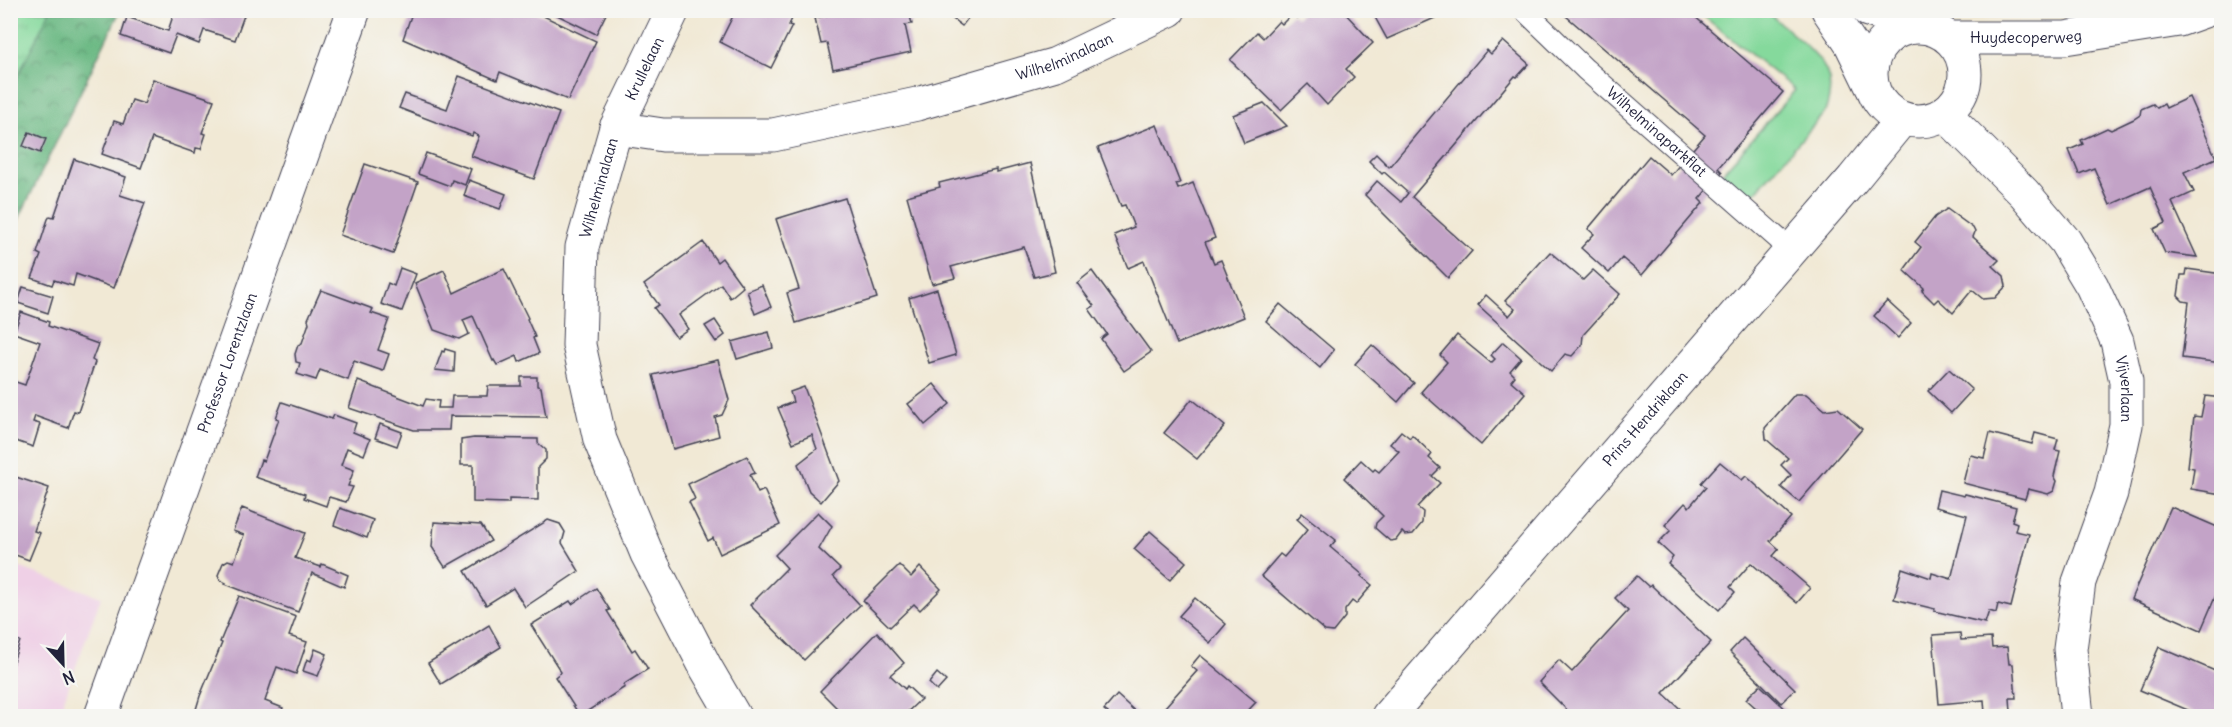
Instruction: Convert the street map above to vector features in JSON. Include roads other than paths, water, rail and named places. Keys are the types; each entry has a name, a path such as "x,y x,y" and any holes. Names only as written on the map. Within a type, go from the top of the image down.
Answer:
{"street":[{"name":"Professor Lorentzlaan","path":"100,717 354,10"},
{"name":"Krullelaan","path":"616,128 673,10"},
{"name":"Wilhelminalaan","path":"734,717 647,554 600,440 579,345 582,247 616,128 663,135 773,135 916,105 1056,64 1169,10"},
{"path":"1828,10 1851,44 1875,95 1886,110 1902,119 1924,121 1954,106 1965,81 1965,66 1960,51 1935,32 1897,31 1881,44 1871,64 1872,87"},
{"name":"Huydecoperweg","path":"1868,10 1935,32 2065,38 2180,20 2207,10"},
{"name":"Vijverlaan","path":"1944,113 2024,193 2065,241 2092,286 2113,332 2126,381 2126,425 2111,493 2079,582 2070,649 2077,717"},
{"name":"Prins Hendriklaan","path":"1388,717 1902,119"}],"lane":[{"name":"Wilhelminaparkflat","path":"1524,10 1585,69 1791,250"}]}
